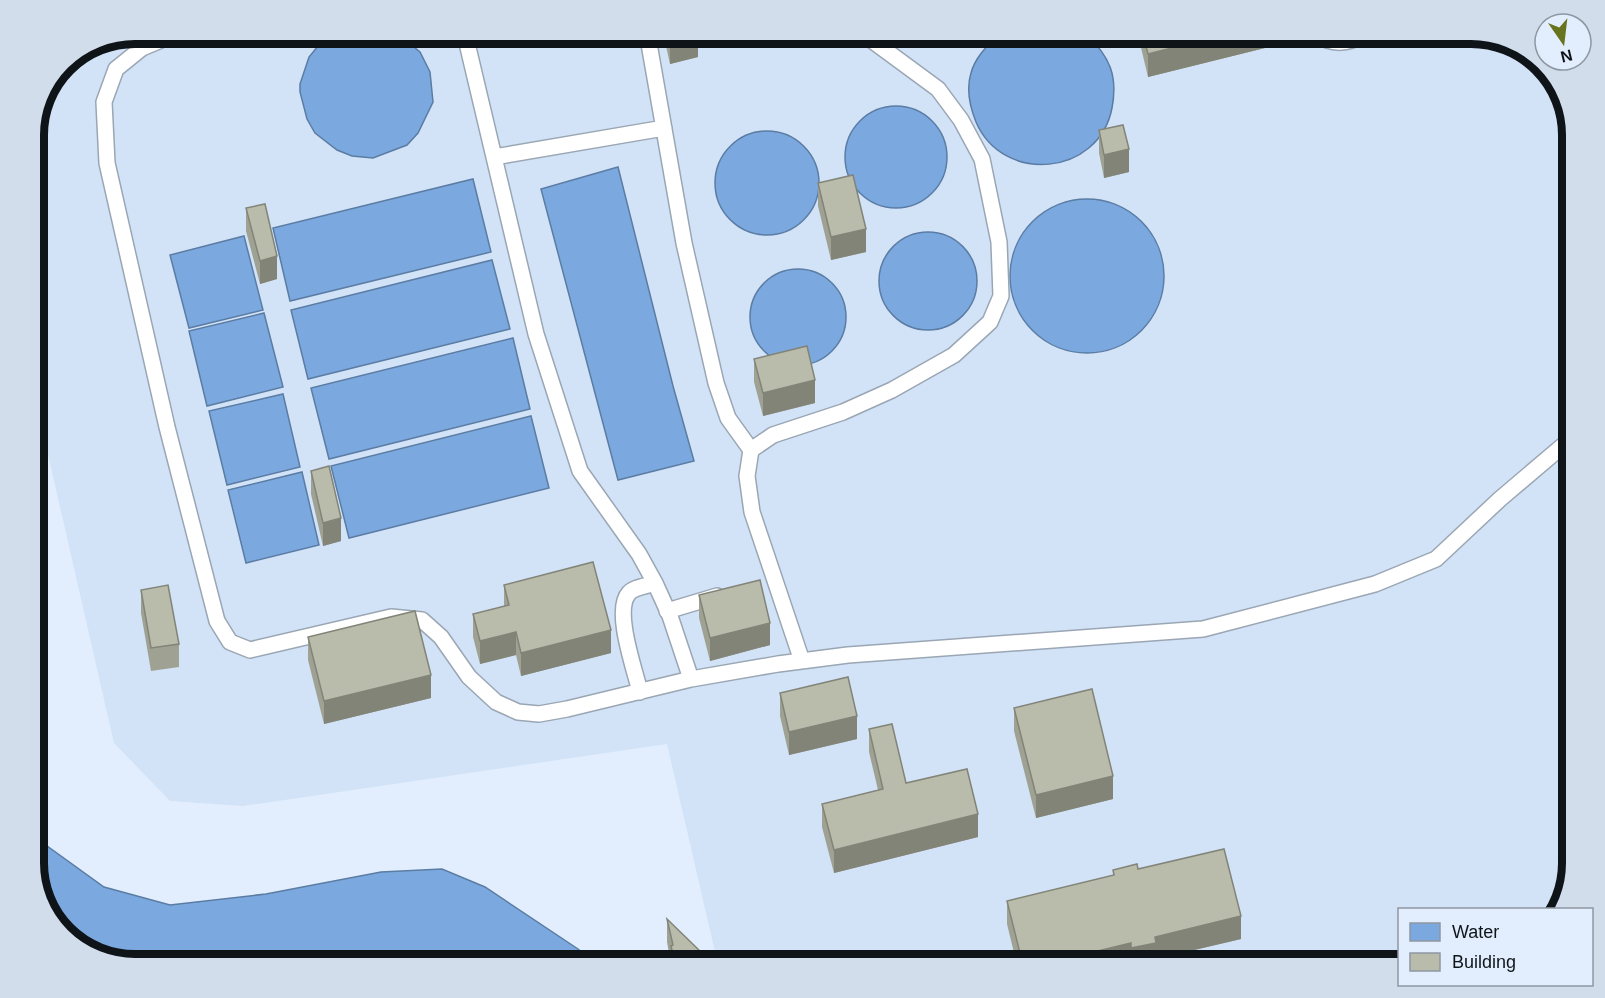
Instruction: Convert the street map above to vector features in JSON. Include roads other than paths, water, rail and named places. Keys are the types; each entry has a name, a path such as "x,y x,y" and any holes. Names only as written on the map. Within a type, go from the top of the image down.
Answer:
{"lane":[{"path":"152,44 142,48 116,69 104,102 108,163 167,427 217,621 230,642 250,650 391,617 422,620 441,637 469,677 496,702 518,712 539,714 691,679 802,661 1203,629 1375,584 1436,559 1500,499 1561,447"},
{"path":"467,44 536,334 580,471 639,554 655,583 691,679"},
{"path":"649,44 684,243 716,383 728,418 751,450 747,476 752,512 769,580 802,661"},
{"path":"751,450 773,435 843,412 872,399 954,355 990,322 1001,296 999,242 982,159 961,120 938,89 877,44"},
{"path":"494,158 664,128"},
{"path":"640,692 623,619 623,601 631,590 655,583"},
{"path":"667,611 732,591"}],"water":[{"path":"320,44 410,44 420,52 430,72 433,102 418,133 407,145 373,158 352,156 337,150 315,133 307,119 300,84 309,57"},
{"path":"989,44 1096,44 1107,59 1114,86 1112,108 1104,131 1089,148 1070,159 1049,164 1027,163 1007,156 989,142 976,122 970,104 970,79 978,58"},
{"path":"896,106 916,110 932,121 943,137 947,157 943,177 932,193 916,204 896,208 876,204 860,193 849,177 845,157 849,137 860,121 876,110"},
{"path":"767,131 787,135 804,146 815,163 819,183 815,203 804,220 787,231 767,235 747,231 730,220 719,203 715,183 719,163 730,146 747,135"},
{"path":"618,167 694,461 618,480 541,189"},
{"path":"473,179 491,252 290,301 273,228"},
{"path":"1087,199 1102,200 1117,205 1142,221 1158,246 1163,261 1163,291 1158,306 1142,331 1117,347 1102,352 1087,353 1072,352 1057,347 1032,331 1016,306 1011,291 1010,276 1011,261 1016,246 1032,221 1057,205 1072,200"},
{"path":"928,232 947,236 963,246 973,262 977,281 973,300 963,316 947,326 928,330 909,326 893,316 883,300 879,281 883,262 893,246 909,236"},
{"path":"244,236 263,310 189,328 170,255"},
{"path":"492,260 510,329 308,379 291,310"},
{"path":"798,269 816,272 832,283 843,299 846,317 843,335 832,351 816,362 798,365 780,362 764,351 753,335 750,317 753,299 764,283 780,272"},
{"path":"264,313 283,387 207,406 189,331"},
{"path":"513,338 530,409 329,459 311,388"},
{"path":"283,394 300,467 227,485 209,411"},
{"path":"531,416 549,488 349,538 331,466"},
{"path":"302,472 319,545 246,563 228,490"},
{"path":"44,844 104,887 170,905 266,894 381,872 442,869 485,887 584,954 123,954 100,948 89,942 79,936 62,919 50,898 47,887"}]}
